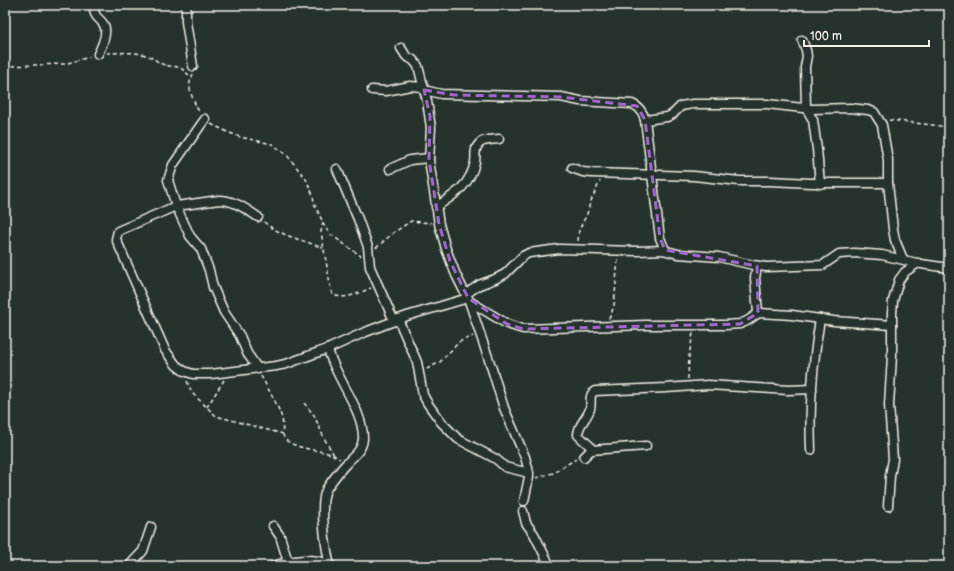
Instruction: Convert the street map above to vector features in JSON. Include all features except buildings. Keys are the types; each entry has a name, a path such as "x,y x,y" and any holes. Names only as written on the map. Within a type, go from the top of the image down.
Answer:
{"street":[{"path":"94,5 97,18 104,25 105,29 102,46 98,54"},
{"path":"186,5 186,22 193,66"},
{"path":"802,40 807,56 805,67 806,108 810,113 814,126 820,184"},
{"path":"401,48 406,56 413,60 418,66 424,89 431,128 429,158 436,207 439,224 450,261 468,297 504,408 525,457 529,476 524,501"},
{"path":"372,90 386,90 410,86 441,94 561,97 580,101 632,104 637,106 642,111 645,120 660,238 665,250"},
{"path":"645,120 667,117 673,114 681,106 693,104 767,104 826,109 850,108 874,112 882,125 885,140 894,234 903,259"},
{"path":"205,119 176,161 170,172 168,180 190,236 201,249 213,286 224,312 240,336 247,353 258,369"},
{"path":"436,207 458,192 463,186 472,172 477,147 480,143 485,140 499,139"},
{"path":"390,169 410,160 429,158"},
{"path":"572,168 583,172 694,176 739,181 770,180 820,184 888,183"},
{"path":"337,169 368,247 370,267 378,286 417,362 421,388 428,404 441,422 458,439 496,459 505,467 529,476"},
{"path":"258,217 240,206 226,200 177,206 118,231 116,240 165,350 176,365 184,371 193,374 211,374 258,369 286,364 328,349 396,320 468,297 478,286 506,274 518,260 529,253 559,249 665,250 678,254 719,257 758,266 823,265 839,254 843,253 882,255 949,268"},
{"path":"888,506 893,459 888,405 894,301 899,280 905,272 918,263"},
{"path":"758,266 755,278 758,313"},
{"path":"468,297 507,324 515,328 523,329 605,326 726,326 740,324 758,313 892,325"},
{"path":"811,450 814,356 820,319"},
{"path":"328,349 331,362 351,399 360,421 362,432 361,447 355,456 346,464 329,485 324,497 325,529 330,565"},
{"path":"591,450 590,446 578,435 578,430 590,410 590,396 592,393 599,390 708,385 788,390 812,389"},
{"path":"584,457 591,450 646,446"},
{"path":"523,511 526,523 534,534 550,566"},
{"path":"273,526 280,536 288,562"},
{"path":"129,566 143,551 151,527"},
{"path":"273,566 288,562 313,560 319,560 330,565"}],"path":[{"path":"946,5 949,17"},
{"path":"193,66 190,86 195,105 205,119 230,134 272,144 286,154 306,179 313,195 314,203 330,234 356,253 369,258 393,233 411,221 439,224"},
{"path":"879,119 949,126"},
{"path":"577,249 580,230 594,194 605,173"},
{"path":"258,217 268,226 279,232 323,248"},
{"path":"323,222 321,232 323,248 333,295 342,297 349,296 378,286"},
{"path":"605,326 614,306 618,250"},
{"path":"688,386 693,325"},
{"path":"419,371 428,369 440,362 459,342 481,334"},
{"path":"258,369 282,418 283,434 287,441 308,449 334,455"},
{"path":"184,371 192,393 207,407 210,412 216,416 283,434"},
{"path":"207,407 229,371"},
{"path":"304,403 314,415 324,438 334,455 346,464"},
{"path":"529,476 553,473 574,460 582,459 584,457"}],"highlighted area":[{"path":"424,90 454,95 561,97 637,106 645,120 660,238 665,250 757,266 758,313 740,324 523,329 507,324 468,298 450,261 439,224 429,160 430,116"}]}
